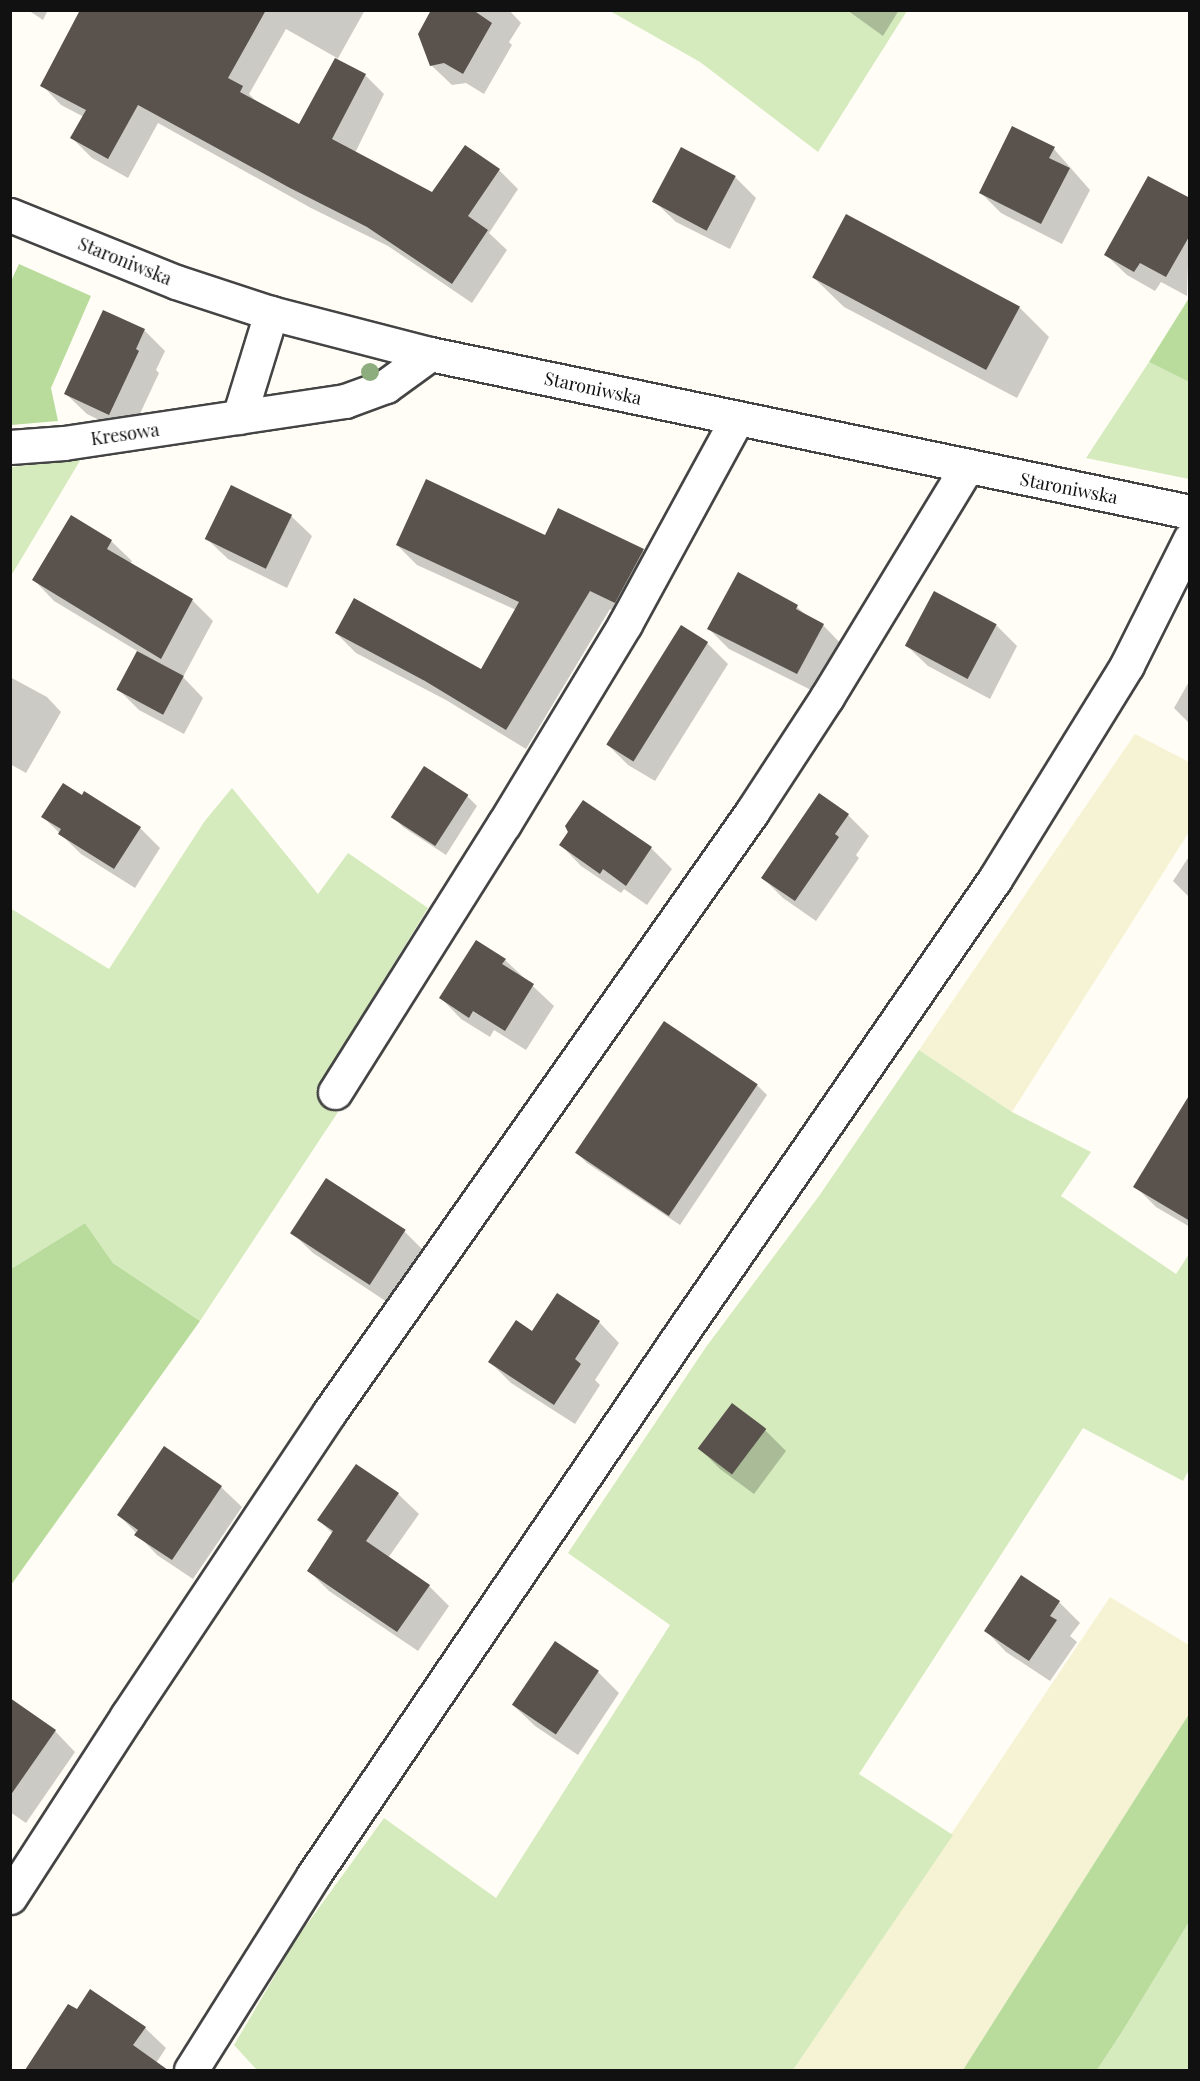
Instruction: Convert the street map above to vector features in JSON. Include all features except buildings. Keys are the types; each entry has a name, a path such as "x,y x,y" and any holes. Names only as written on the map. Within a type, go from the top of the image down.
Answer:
{"street":[{"name":"Staroniwska","path":"10,215 176,282 271,314 430,354 1190,512"},
{"path":"239,417 271,314"},
{"name":"Kresowa","path":"10,447 64,443 345,401 386,386 430,354"},
{"path":"335,1092 504,824 625,624 737,419"},
{"path":"10,1898 127,1716 329,1413 752,812 827,697 967,467"},
{"path":"191,2070 313,1876 685,1328 995,879 1127,665 1190,539"}],"shaded area":[{"path":"1135,734 1189,762 1189,832 1012,1112 919,1050"},
{"path":"1110,1597 1189,1645 1189,1714 963,2070 793,2070"}],"green space":[{"path":"610,11 907,11 818,152 700,62"},
{"path":"19,264 91,296 51,388 58,421 11,425 10,283"},
{"path":"1189,298 1189,382 1149,362"},
{"path":"1149,362 1189,382 1189,479 1086,458"},
{"path":"81,459 11,576 11,467"},
{"path":"232,788 318,894 348,853 428,908 316,1090 338,1112 200,1321 113,1263 85,1223 11,1269 10,908 109,969 204,822"},
{"path":"919,1050 1012,1112 1091,1152 1061,1196 1176,1274 1189,1254 1189,1470 1183,1481 1083,1428 859,1774 953,1835 793,2070 257,2070 234,2045 297,1938 384,1818 496,1898 670,1625 568,1553 706,1347 819,1196"},
{"path":"85,1223 113,1263 200,1321 11,1585 11,1269"},
{"path":"1189,1714 1189,1922 1122,2032 1097,2070 963,2070"},
{"path":"1189,1922 1189,2070 1097,2070 1122,2032"}]}
